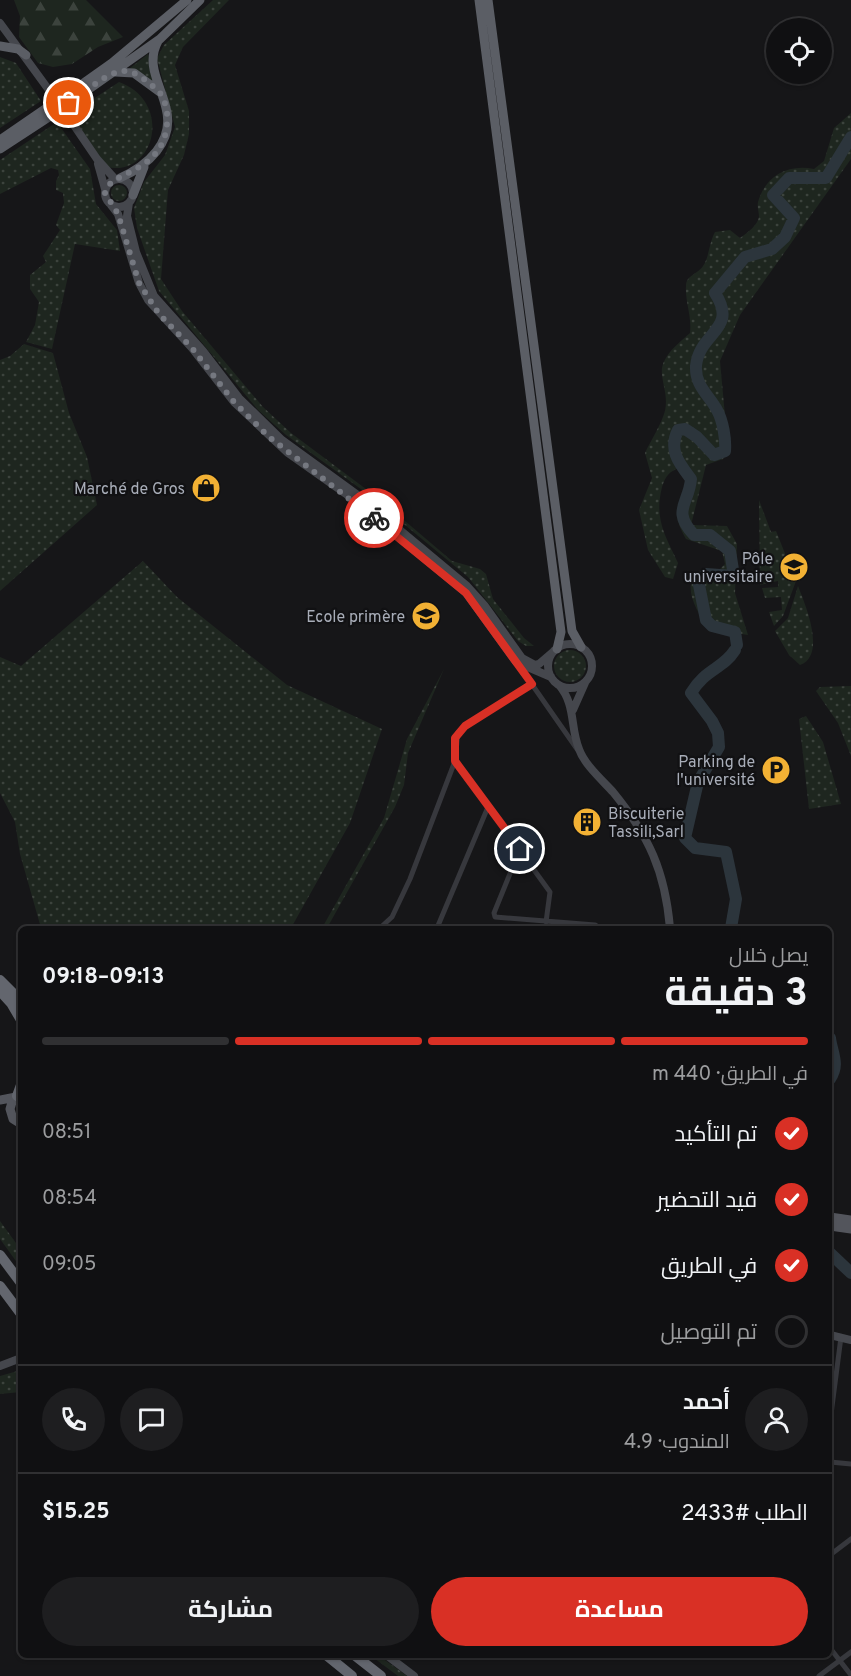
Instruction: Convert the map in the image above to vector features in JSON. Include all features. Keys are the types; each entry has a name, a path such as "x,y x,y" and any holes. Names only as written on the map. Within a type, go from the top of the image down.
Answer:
{"highway":[{"path":"0,149 112,63 187,0"},
{"path":"63,99 115,72 160,39 200,0"},
{"path":"479,0 561,632 555,650"},
{"path":"488,0 572,631 581,647"},
{"path":"131,199 145,165 158,150 166,128 166,107 152,62 160,39"},
{"path":"0,46 18,49 26,54"},
{"path":"115,72 134,73 160,92"},
{"path":"3,137 50,111"},
{"path":"117,179 145,165"},
{"path":"0,980 18,998"},
{"path":"0,991 12,1003 18,1014"},
{"path":"0,1255 18,1279"},
{"path":"0,1286 18,1310"},
{"path":"0,1293 12,1302"},
{"path":"330,1658 352,1676"},
{"path":"358,1658 381,1676"}],"main road":[{"path":"0,23 63,99"},
{"path":"67,115 97,159 117,179 128,182 131,199 127,216 139,260 154,296 204,351 239,398 282,440 359,496 466,585 485,606 522,658 535,665 540,664 555,650 571,644 581,647 591,660 589,676 578,693 573,711"},
{"path":"97,159 105,189 105,198 118,214 139,283 148,300 192,348 234,402 288,453 346,494 466,593 516,662 551,677 559,685 570,700 579,752 633,817 651,847 663,878 670,926"},
{"path":"105,189 117,179"},
{"path":"111,205 120,207 131,199"},
{"path":"551,677 548,667 555,650"},
{"path":"559,685 579,686 589,676"},
{"path":"0,1100 18,1096"},
{"path":"17,1122 10,1109 18,1096"},
{"path":"0,1112 17,1122"},
{"path":"832,1217 851,1220"},
{"path":"832,1226 851,1229"},
{"path":"832,1335 851,1340"},
{"path":"0,1366 18,1359"},
{"path":"390,1658 414,1676"}],"street":[{"path":"516,662 579,752"},
{"path":"382,926 392,917 396,909 455,761 458,732 532,684"},
{"path":"455,761 550,892 546,922"},
{"path":"437,926 488,807"},
{"path":"520,849 494,913 495,917 597,926"},
{"path":"832,1406 841,1336"},
{"path":"832,1461 851,1464"},
{"path":"832,1553 851,1539"},
{"path":"832,1651 851,1675"},
{"path":"819,1676 851,1652"}],"green space":[{"path":"14,0 86,0 123,37 98,47 72,64 53,67 38,63 19,37 20,16"},
{"path":"213,0 229,0 183,47 175,65 189,111 189,134 184,155 168,190 161,279 182,311 263,407 291,433 378,498 452,561 480,569 486,574 493,599 524,638 534,646 526,646 518,641 468,577 365,492 286,435 258,410 159,291 137,228 134,208 144,182 165,155 175,127 157,58 164,45"},
{"path":"148,54 154,82 130,68"},
{"path":"0,57 16,63 41,101 0,128"},
{"path":"119,82 136,92 147,105 152,121 151,136 146,150 136,161 123,167 106,167 69,115"},
{"path":"851,113 851,159 740,315 720,361 728,449 723,459 706,465 691,525 727,526 737,544 735,593 748,635 709,629 693,600 692,582 696,576 705,571 719,570 725,564 722,551 686,539 680,526 677,508 686,490 688,473 680,468 671,472 663,483 660,498 662,527 678,563 673,579 665,577 648,550 639,510 652,478 645,453 665,411 662,368 671,351 690,333 687,282 705,263 715,232 730,230 740,238 749,231 758,220 758,202 772,178 795,168 814,169 824,161 834,128"},
{"path":"57,122 90,169 96,204 117,230 120,251 75,244 52,349 26,342 35,325 39,302 30,289 30,275 46,262 43,256 60,230 56,225 64,203 63,193 56,190 58,170 51,168 0,194 0,160"},
{"path":"119,185 125,187 127,193 125,199 119,201 113,199 111,193 113,187"},
{"path":"24,344 53,353 69,413 87,457 97,505 0,591 0,360 10,356"},
{"path":"759,500 771,532 776,531 796,581 783,616 774,626 769,612 782,610 781,597 765,598 762,588 778,587 778,581 760,585"},
{"path":"143,561 177,597 287,685 382,729 350,823 292,926 40,926 20,854 15,822 0,793 0,657 21,666"},
{"path":"798,586 809,616 813,640 812,651 808,659 800,665 789,655 775,631 788,618"},
{"path":"570,650 581,655 586,666 581,677 570,682 559,677 554,666 559,655"},
{"path":"444,669 408,753 404,785 395,807 328,926 323,926 384,818 407,739"},
{"path":"851,686 851,756 838,723 816,691 820,687"},
{"path":"806,716 823,742 841,804 809,809 799,719"},
{"path":"0,1221 18,1246 18,1264 0,1239"},
{"path":"18,1371 18,1392 0,1394 0,1376"},
{"path":"374,1658 382,1658 407,1676 398,1676"}],"waterway":[{"path":"737,645 735,632 712,626 706,620 698,580 706,574 734,576 730,551 710,535 694,535 687,526 682,513 691,479 676,456 675,437 678,430 685,429 697,437 714,455 725,451 724,430 719,414 700,385 696,373 699,355 716,331 723,315 715,293 745,257 772,249 785,237 794,218 773,195 789,178 826,178 851,137"},
{"path":"731,926 736,899 726,852 695,848 685,838 698,782 719,747 718,733 712,721 691,693 702,679 735,650"},
{"path":"832,1048 835,1064 832,1076"},
{"path":"832,1255 851,1273"}],"way so far":[{"path":"69,103 115,72 134,73 160,92 167,117 165,135 158,150 145,165 111,181 105,189 105,198 118,214 139,283 159,314 192,348 234,402 252,421 288,453 346,494 374,518"}],"place":[{"name":"Marché de Gros","path":"206,488"},
{"name":"Pôle universitaire","path":"794,567"},
{"name":"Ecole primère","path":"426,616"},
{"name":"Parking de l'université","path":"776,770"},
{"name":"Biscuiterie Tassili,Sarl","path":"587,822"}],"route":[{"path":"374,518 466,593 532,684 465,726 455,738 455,761 520,849"}]}
